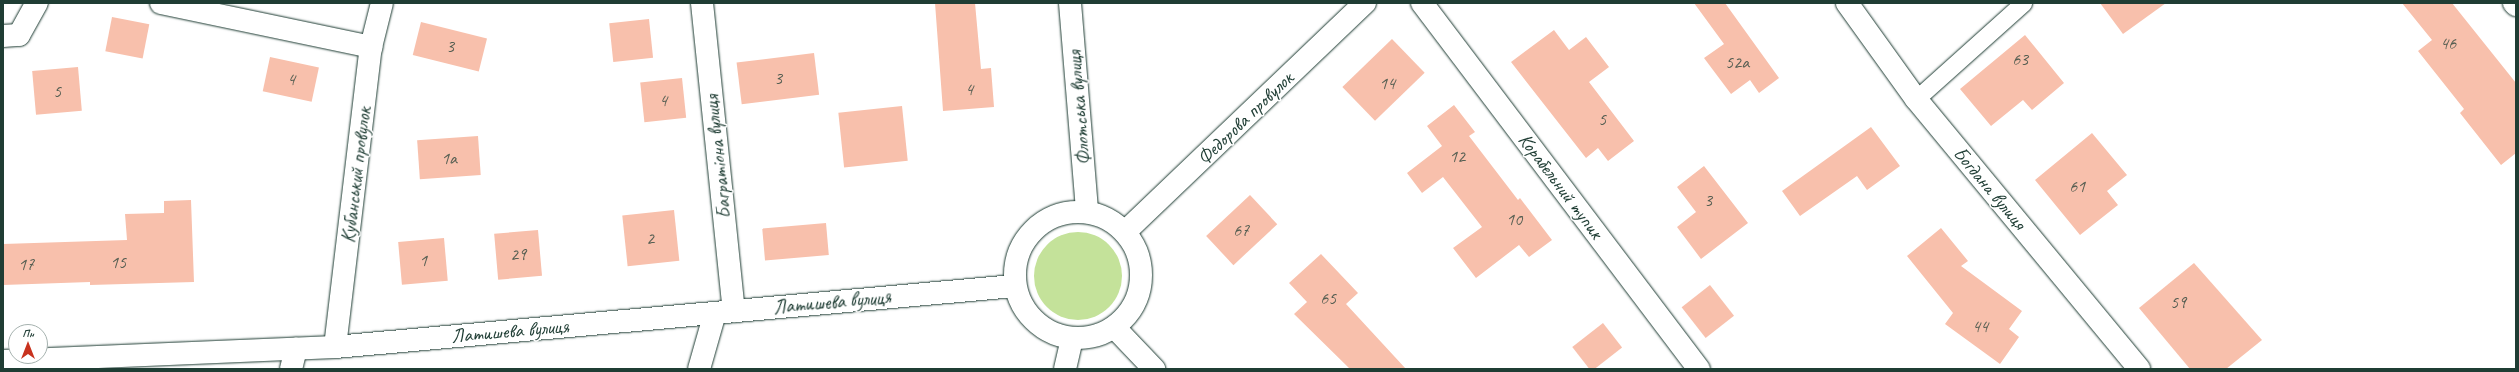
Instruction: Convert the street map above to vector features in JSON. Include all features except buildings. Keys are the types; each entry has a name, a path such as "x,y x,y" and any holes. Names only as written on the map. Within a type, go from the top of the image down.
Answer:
{"street":[{"path":"3,36 19,35 37,3"},
{"path":"161,3 371,47"},
{"name":"Кубанський провулок","path":"335,347 371,47 382,3"},
{"name":"Багратіона вулиця","path":"702,3 724,312"},
{"name":"Флотська вулиця","path":"1070,3 1088,212"},
{"name":"Федорова провулок","path":"1125,232 1365,3"},
{"name":"Корабельний тупик","path":"1422,3 1699,369"},
{"name":"Богдана вулиця","path":"1847,3 1916,98 2139,369"},
{"path":"1088,212 1108,219 1125,232 1139,255 1142,282 1133,308 1115,328 1095,337 1072,339 1046,330 1026,312 1015,286 1015,262 1025,240 1041,223 1063,213 1088,212"},
{"name":"Латишева вулиця","path":"3,361 294,359 335,347 1015,286"},
{"path":"699,369 724,312"},
{"path":"1115,328 1154,369"},
{"path":"1065,369 1072,339"}],"lane":[{"path":"1916,98 2023,3"}],"green space":[{"path":"1078,232 1095,235 1109,245 1119,259 1122,276 1119,293 1109,307 1095,317 1078,320 1061,317 1047,307 1037,293 1034,276 1037,259 1047,245 1061,235"}]}
